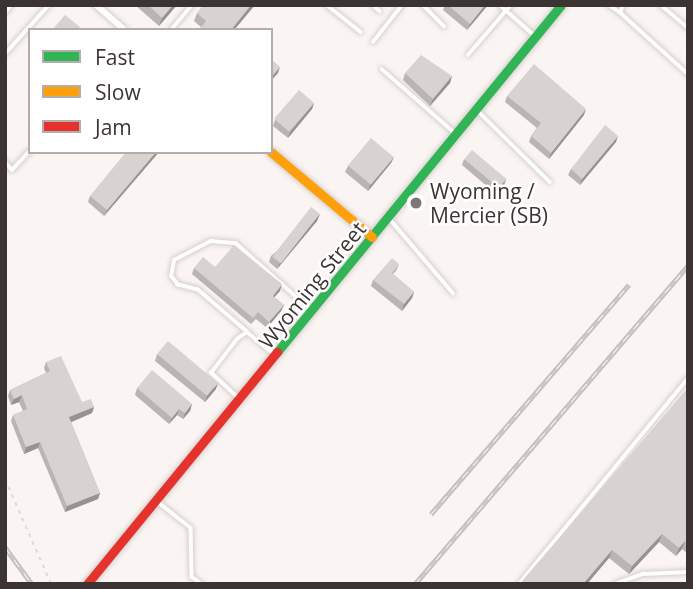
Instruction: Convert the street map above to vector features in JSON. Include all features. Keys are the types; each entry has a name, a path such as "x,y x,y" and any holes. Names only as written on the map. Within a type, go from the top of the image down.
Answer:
{"main road":[{"name":"Wyoming Street","path":"87,584 313,312 561,5"},
{"path":"273,154 372,237"}],"street":[{"path":"5,11 10,5"},
{"path":"96,5 123,28"}],"lane":[{"path":"28,28 49,5"},
{"path":"174,28 192,5"},
{"path":"327,5 361,32"},
{"path":"373,5 380,11"},
{"path":"373,42 402,5"},
{"path":"423,5 444,26"},
{"path":"500,5 536,36"},
{"path":"468,55 511,5"},
{"path":"609,5 688,74"},
{"path":"621,13 623,5"},
{"path":"661,5 688,28"},
{"path":"5,54 28,28"},
{"path":"382,69 457,134"},
{"path":"476,110 550,182"},
{"path":"5,162 12,170 28,153"},
{"path":"389,218 453,293"},
{"path":"276,356 198,290 178,285 171,276 174,260 211,241 236,243 313,312"},
{"path":"240,400 211,373 247,332"},
{"path":"519,584 688,378"},
{"path":"156,500 191,528 192,577 202,584"},
{"path":"615,584 642,574 688,572"}],"path":[{"path":"5,479 51,584"}],"building":[{"path":"148,5 173,5 162,18"},
{"path":"203,5 251,5 233,28 201,28 206,21 197,13"},
{"path":"448,5 485,5 470,24"},
{"path":"65,15 80,27 79,28 54,28"},
{"path":"421,55 452,76 433,99 405,73"},
{"path":"273,61 280,67 273,75"},
{"path":"534,64 586,109 551,153 531,136 541,123 507,96"},
{"path":"299,90 314,103 289,132 274,119"},
{"path":"605,125 618,136 582,179 571,169"},
{"path":"371,138 394,157 371,185 348,166"},
{"path":"472,150 506,179 499,188 464,159"},
{"path":"124,154 154,154 107,210 90,196"},
{"path":"311,207 320,214 281,263 272,257"},
{"path":"234,245 282,284 273,296 284,305 269,322 258,312 253,318 194,268 203,257 215,267"},
{"path":"392,258 399,264 392,273 414,292 404,304 373,280"},
{"path":"168,341 218,383 207,396 157,354"},
{"path":"61,356 82,402 91,399 94,407 69,417 100,493 67,506 40,442 26,447 13,415 27,409 22,395 14,399 10,390 50,371 46,362"},
{"path":"152,370 192,404 185,413 179,409 172,418 137,388"},
{"path":"688,388 688,544 685,541 679,548 662,534 632,566 612,550 583,584 525,584 522,581"}],"railway":[{"path":"415,584 688,266"},
{"path":"431,514 629,285"},
{"path":"5,547 32,584"}],"traffic: fast":[{"path":"277,352 561,5"}],"traffic: slow":[{"path":"273,154 372,237"}],"traffic: jam":[{"path":"87,584 277,352"}],"place":[{"name":"Wyoming / Mercier (SB)","path":"416,203"}]}
